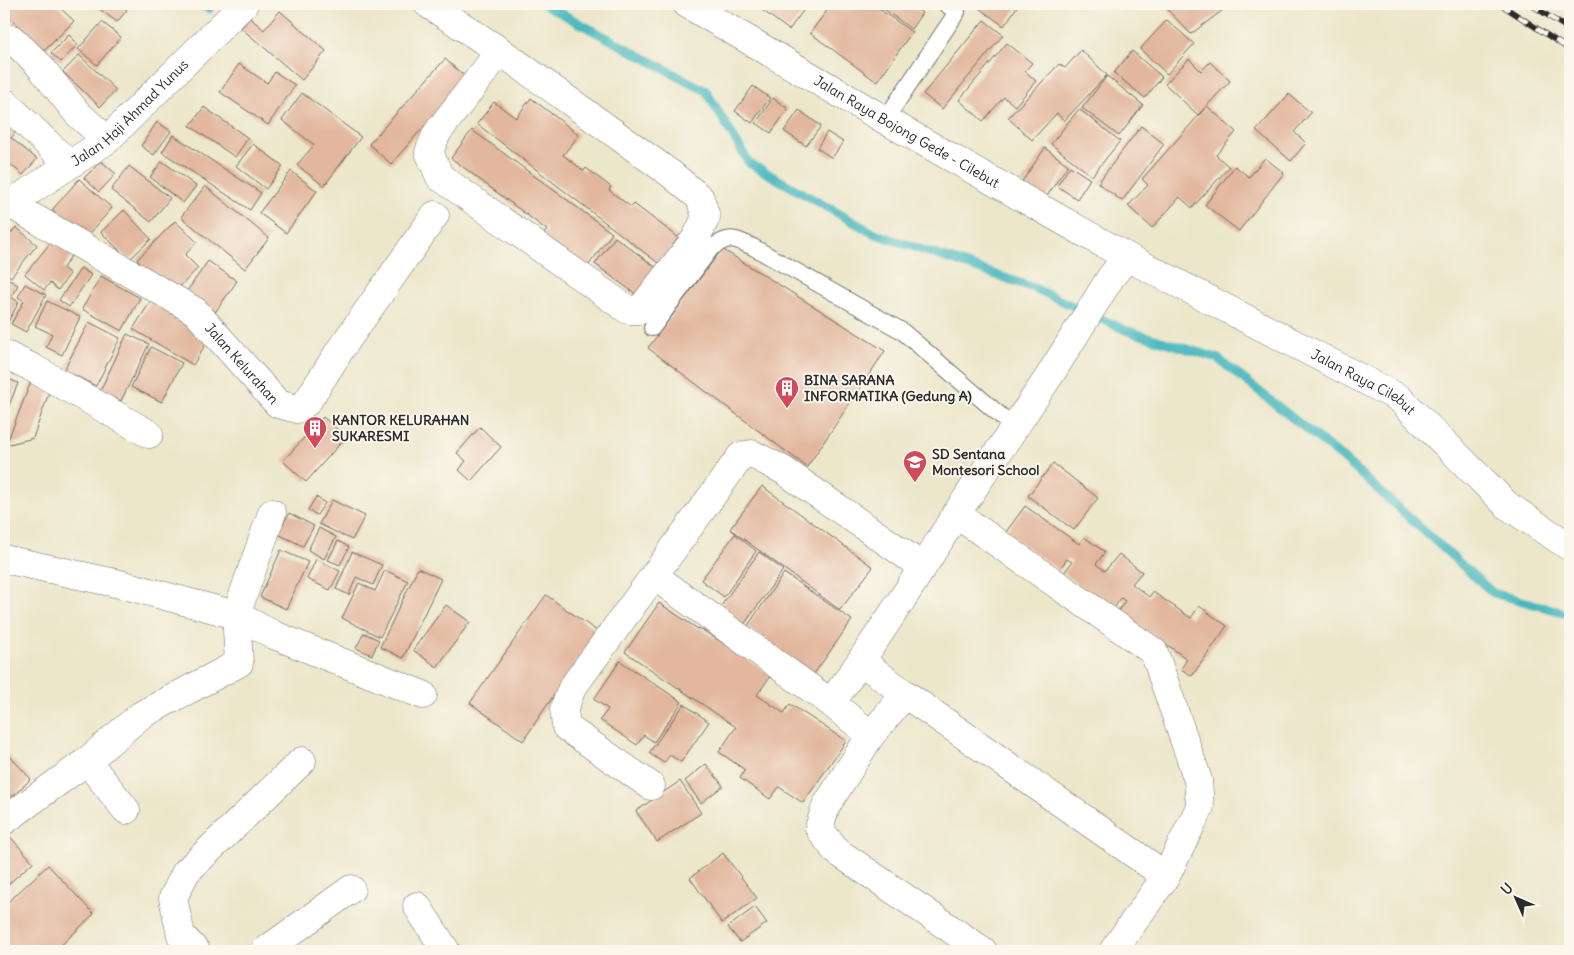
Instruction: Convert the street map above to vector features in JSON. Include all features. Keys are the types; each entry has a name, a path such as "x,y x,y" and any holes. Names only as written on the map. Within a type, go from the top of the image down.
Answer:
{"street":[{"name":"Jalan Haji Ahmad Yunus","path":"7,206 107,140 242,4"},
{"path":"428,4 500,51 671,174 700,198 706,216 696,238 640,310 628,310 440,177 429,152 437,133 500,51"},
{"name":"Jalan Raya Bojong Gede - Cilebut","path":"687,4 885,120 1119,267"},
{"path":"12,39 38,64 78,114 107,140"},
{"path":"4,102 70,164"},
{"name":"Jalan Kelurahan","path":"7,206 195,311 278,404 297,409 307,402 340,350 435,215"},
{"path":"830,703 861,661 1119,267"},
{"name":"Jalan Raya Cilebut","path":"1119,267 1399,398 1508,506 1568,542"},
{"path":"4,354 31,367 149,434"},
{"path":"651,786 566,727 564,709 572,688 741,456 752,454 783,470 923,567"},
{"path":"4,820 87,761 141,715 240,663 236,615 272,513"},
{"path":"956,514 1154,652 1198,780 1200,807 1166,876 1113,951"},
{"path":"4,558 120,584 236,615 274,635 423,695"},
{"path":"654,576 830,703 871,735"},
{"path":"861,661 905,694 1166,876"},
{"path":"905,694 871,735 826,806 819,828 835,850 983,951"},
{"path":"87,761 126,810"},
{"path":"196,951 181,935 173,898 186,872 302,761"},
{"path":"265,951 351,889"},
{"path":"417,906 446,951"}],"lane":[{"path":"885,120 957,12 946,4"},
{"path":"652,328 711,248 720,242 734,238 902,331 1015,428"}],"building":[{"path":"4,4 56,4 74,21 44,51 4,12"},
{"path":"93,4 120,4 127,10 117,22"},
{"path":"754,4 808,4 789,30"},
{"path":"832,4 872,4 912,32 877,82 810,33"},
{"path":"877,4 910,4 922,13 911,29"},
{"path":"973,4 1019,4 1004,26"},
{"path":"1162,4 1231,4 1191,34"},
{"path":"280,11 326,51 302,80 241,28 250,18 264,30"},
{"path":"984,20 1003,35 942,109 923,94"},
{"path":"1167,20 1194,44 1167,74 1140,49"},
{"path":"102,22 121,37 97,65 78,49"},
{"path":"69,35 78,44 61,62 51,53"},
{"path":"1007,43 1032,63 1025,71 1036,81 1015,106 1004,97 983,121 959,100"},
{"path":"1081,50 1107,75 1064,121 1057,113 1032,140 1008,118 1059,64 1065,68"},
{"path":"1132,51 1162,77 1145,98 1114,73"},
{"path":"79,55 116,90 100,107 63,72"},
{"path":"445,59 467,78 391,164 369,144"},
{"path":"1189,59 1201,71 1210,62 1230,81 1198,115 1165,84"},
{"path":"239,64 267,83 275,72 295,85 268,125 220,92"},
{"path":"1107,76 1143,105 1119,136 1082,108"},
{"path":"753,86 770,98 752,123 735,111"},
{"path":"302,93 361,137 324,186 297,165 314,145 282,120"},
{"path":"1289,94 1311,113 1294,132 1306,143 1291,161 1256,131"},
{"path":"531,98 579,135 563,155 584,171 586,168 611,187 609,190 631,207 634,204 682,240 662,266 477,124 494,102 516,118"},
{"path":"773,98 788,109 771,133 756,123"},
{"path":"1207,106 1236,132 1216,155 1229,167 1192,208 1180,197 1152,228 1128,206 1148,185 1142,179"},
{"path":"204,107 248,138 235,157 190,126"},
{"path":"1079,109 1120,141 1092,176 1051,144"},
{"path":"799,110 821,126 806,146 784,131"},
{"path":"4,114 20,127 11,138 37,159 23,175 4,159"},
{"path":"157,122 171,131 154,155 141,146"},
{"path":"1141,126 1164,144 1122,201 1098,183"},
{"path":"472,130 612,233 588,266 540,239 547,230 451,158"},
{"path":"827,132 843,142 832,158 817,148"},
{"path":"173,135 261,193 250,210 162,152"},
{"path":"253,144 283,166 266,189 236,166"},
{"path":"1045,148 1068,165 1045,199 1021,183"},
{"path":"1265,158 1284,173 1239,231 1205,205 1235,166 1249,177"},
{"path":"101,161 116,174 99,192 84,178"},
{"path":"162,161 196,186 183,203 150,177"},
{"path":"129,166 170,198 151,222 111,190"},
{"path":"1070,166 1090,179 1077,199 1057,186"},
{"path":"291,171 317,191 286,233 259,213"},
{"path":"79,179 112,208 85,239 52,210"},
{"path":"205,186 269,238 245,269 181,217"},
{"path":"124,210 151,239 129,260 101,232"},
{"path":"175,221 197,242 185,255 198,268 173,294 137,260"},
{"path":"16,227 37,245 11,277 4,271 4,242"},
{"path":"615,237 658,269 638,296 595,264"},
{"path":"52,241 71,256 63,268 70,274 58,290 50,283 44,290 25,274"},
{"name":"BINA SARANA INFORMATIKA (Gedung A)","path":"722,249 885,351 807,467 648,348"},
{"path":"208,261 237,281 214,314 185,294"},
{"path":"81,268 91,275 69,307 59,300"},
{"path":"101,276 140,298 122,331 82,309"},
{"path":"4,277 18,285 11,297 19,302 5,327 4,326"},
{"path":"25,284 46,295 26,332 11,324 24,301 18,297"},
{"path":"152,299 211,335 193,365 133,329"},
{"path":"47,301 80,317 62,355 46,347 52,334 35,326"},
{"path":"89,322 120,338 96,386 64,370"},
{"path":"127,334 149,344 121,401 100,391"},
{"path":"151,347 182,363 162,402 131,387"},
{"path":"4,377 18,383 4,418"},
{"path":"32,379 51,387 33,438 6,445"},
{"name":"KANTOR KELURAHAN SUKARESMI","path":"323,417 346,437 306,482 283,461"},
{"path":"480,427 501,447 471,481 459,470 466,461 457,453"},
{"path":"1053,463 1098,498 1074,530 1028,496"},
{"path":"762,486 873,567 840,610 730,529"},
{"path":"316,497 325,503 317,515 308,510"},
{"path":"332,500 365,516 352,540 319,524"},
{"path":"1025,506 1079,544 1084,537 1105,552 1096,564 1105,571 1119,554 1142,572 1132,584 1149,597 1153,592 1191,618 1199,606 1227,626 1192,676 1181,669 1187,659 1146,630 1117,613 1125,601 1121,598 1112,611 1064,573 1072,562 1067,559 1059,570 1006,532"},
{"path":"289,513 314,526 303,546 278,534"},
{"path":"319,528 336,537 324,559 308,550"},
{"path":"735,534 756,551 724,597 701,580"},
{"path":"338,541 349,547 340,565 328,560"},
{"path":"281,550 308,562 286,609 260,597"},
{"path":"352,552 382,565 373,585 356,577 349,595 336,589"},
{"path":"759,552 783,570 743,626 719,609"},
{"path":"316,559 340,571 330,590 307,579"},
{"path":"418,568 441,579 403,658 380,647"},
{"path":"385,570 408,581 380,637 342,618 359,583 375,591"},
{"path":"784,573 852,620 814,674 747,627"},
{"path":"546,595 597,631 523,741 470,703"},
{"path":"659,603 771,675 757,695 784,713 790,704 846,741 803,803 779,787 770,799 740,778 745,770 719,752 736,727 625,652"},
{"path":"446,605 470,622 437,667 413,650"},
{"path":"364,633 379,640 372,655 356,648"},
{"path":"620,661 682,702 654,742 644,735 637,745 600,720 608,709 594,699"},
{"path":"684,704 709,722 681,762 670,755 664,763 649,753"},
{"path":"4,750 31,779 4,804"},
{"path":"706,764 723,786 701,803 685,781"},
{"path":"680,781 701,813 657,842 636,811"},
{"path":"4,830 33,862 4,888"},
{"path":"723,853 757,898 722,923 690,878"},
{"path":"48,865 94,914 55,951 4,951 4,906"},
{"path":"755,907 767,923 740,942 728,927"}],"waterway":[{"path":"199,4 209,9"},
{"path":"544,4 706,91 749,163 873,233 1034,288 1125,330 1217,358 1344,459 1493,593 1566,613 1570,617"}],"railway":[{"path":"1500,4 1570,50"},
{"path":"1530,4 1570,30"}],"place":[{"name":"BINA SARANA INFORMATIKA (Gedung A)","path":"787,409"},
{"name":"KANTOR KELURAHAN SUKARESMI","path":"315,449"},
{"name":"SD Sentana Montesori School","path":"915,483"}]}
